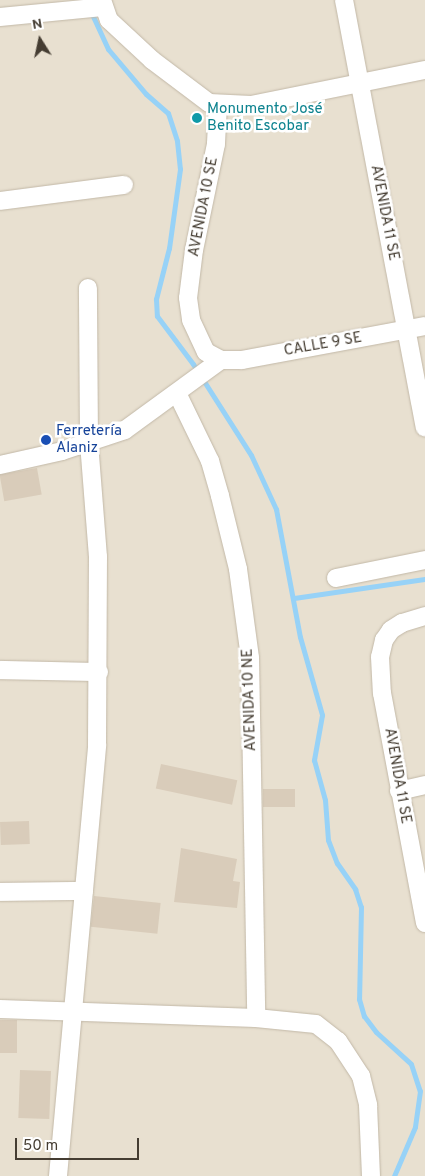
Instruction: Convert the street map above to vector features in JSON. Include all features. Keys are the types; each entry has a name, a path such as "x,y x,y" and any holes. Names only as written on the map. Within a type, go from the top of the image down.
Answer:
{"street":[{"name":"AVENIDA 11 SE","path":"344,0 425,427"},
{"path":"0,17 73,10 99,5 109,20 152,60 193,94 218,105 251,104 425,70"},
{"name":"AVENIDA 10 SE","path":"216,364 198,339 191,320 188,298 194,250 216,144 218,105"},
{"path":"0,201 124,185"},
{"path":"58,1176 97,745 99,672 98,557 89,443 88,288"},
{"name":"CALLE 9 SE","path":"216,364 425,326"},
{"path":"0,465 89,443 125,430 216,364"},
{"name":"AVENIDA 10 NE","path":"177,393 210,461 220,496 238,569 250,658 256,1018"},
{"path":"336,578 425,560"},
{"name":"AVENIDA 11 SE","path":"425,616 402,623 391,630 384,640 380,657 382,693 425,923"},
{"path":"0,670 99,672"},
{"path":"399,791 425,785"},
{"path":"0,892 84,891"},
{"path":"0,1009 73,1014 256,1018 316,1024 338,1041 361,1076 368,1105 371,1176"}],"shaded area":[{"path":"0,0 425,0 425,1176 0,1176"}],"building":[{"path":"37,468 42,495 4,501 0,475"},
{"path":"161,764 237,780 232,805 156,788"},
{"path":"263,789 295,789 295,807 263,807"},
{"path":"29,821 30,844 1,845 0,822"},
{"path":"181,848 237,859 233,881 240,882 237,908 174,902"},
{"path":"94,896 161,903 157,934 91,927"},
{"path":"0,1020 17,1020 17,1053 0,1053"},
{"path":"20,1070 51,1071 49,1119 18,1118"}],"waterway":[{"path":"91,12 108,49 146,94 168,113 177,141 180,169 169,248 156,299 157,316 193,364 251,455 276,509 300,637 322,715 314,760 325,800 328,840 337,863 355,889 361,907 359,999 364,1016 376,1032 411,1064 420,1091 415,1127 394,1176"},
{"path":"294,598 425,579"}],"place":[{"name":"Monumento José Benito Escobar","path":"197,118"},
{"name":"Ferretería Alaniz","path":"46,440"}]}
